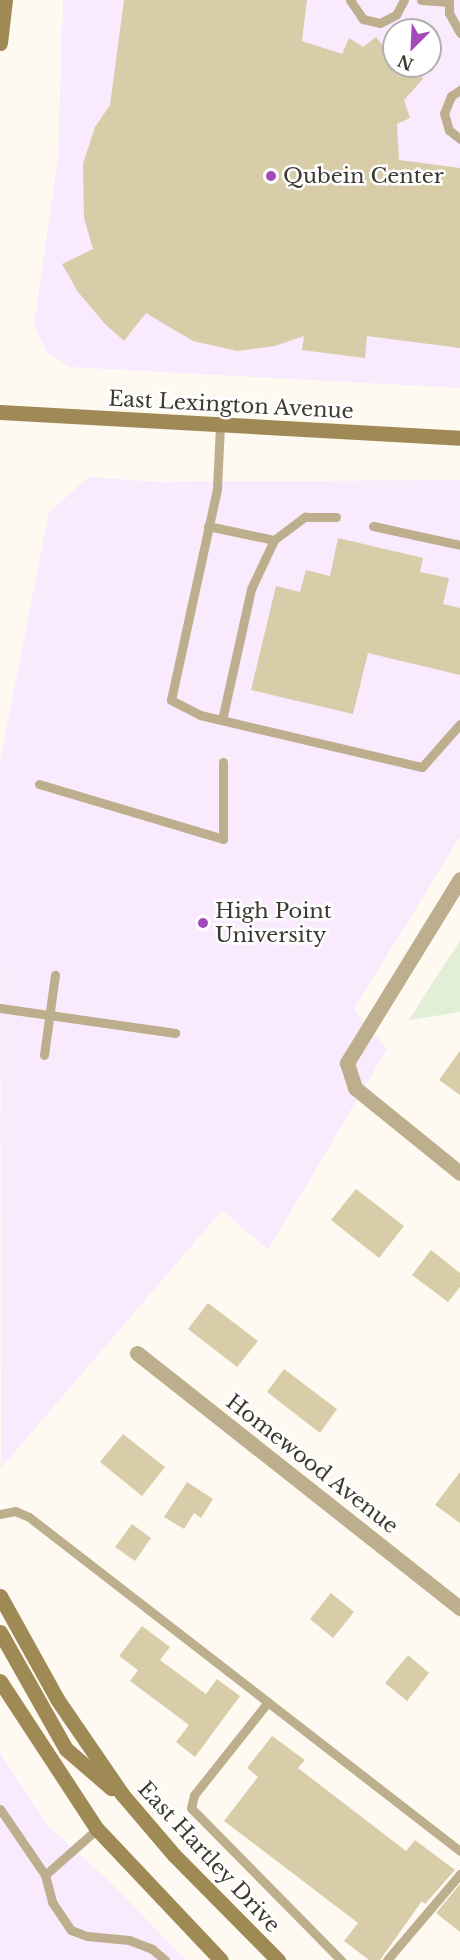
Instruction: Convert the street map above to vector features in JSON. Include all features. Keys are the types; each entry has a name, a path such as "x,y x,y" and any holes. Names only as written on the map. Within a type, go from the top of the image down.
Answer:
{"main road":[{"path":"0,43 4,0"},
{"name":"East Lexington Avenue","path":"0,412 460,438"},
{"name":"East Hartley Drive","path":"0,1596 57,1700 135,1810 174,1856 278,1960"},
{"path":"0,1632 66,1749 135,1810"},
{"path":"0,1681 97,1829 220,1960"}],"street":[{"path":"460,879 348,1063 356,1088 460,1173"},
{"name":"Homewood Avenue","path":"137,1353 460,1608"}],"lane":[{"path":"350,0 363,19 380,23 396,15 404,0"},
{"path":"421,0 449,1 449,14 460,33"},
{"path":"460,90 450,96 444,113 449,130 460,139"},
{"path":"220,425 217,489 171,700 200,715 422,767 460,724"},
{"path":"222,720 251,589 274,540 305,517 336,517"},
{"path":"208,526 274,540"},
{"path":"373,526 460,545"},
{"path":"39,784 223,838 223,762"},
{"path":"44,1055 55,975"},
{"path":"0,1008 176,1033"},
{"path":"0,1514 15,1510 29,1517 460,1851"},
{"path":"268,1702 194,1795 191,1808 341,1960"},
{"path":"0,1809 45,1875 52,1902 71,1930 87,1936 129,1940 152,1949 165,1960"},
{"path":"45,1875 97,1829"},
{"path":"387,1960 460,1874"}],"shaded area":[{"name":"Qubein Center","path":"63,0 460,0 460,388 69,367 47,352 34,326 58,158"},
{"name":"High Point University","path":"89,477 159,482 460,480 460,837 354,1009 387,1049 268,1250 222,1210 1,1468 0,761 49,512"},
{"path":"0,1753 48,1826 106,1878 186,1960 0,1960"}],"green space":[{"path":"460,941 460,1012 409,1020 431,985"}],"building":[{"name":"Qubein Center","path":"124,0 307,0 302,41 342,54 349,38 363,47 376,37 382,45 382,78 423,79 404,100 410,118 397,124 399,160 460,168 460,348 367,336 365,358 302,350 304,336 275,346 237,351 193,341 146,313 124,341 105,324 78,292 62,264 93,249 84,218 83,164 95,127 110,105"},
{"path":"338,538 423,558 420,572 449,578 443,604 460,608 460,675 368,653 353,714 251,690 276,586 300,592 306,570 330,576"},
{"path":"460,1051 460,1095 439,1080"},
{"path":"356,1189 404,1226 379,1258 331,1220"},
{"path":"431,1250 460,1273 460,1287 448,1302 412,1275"},
{"path":"208,1303 258,1341 237,1367 188,1329"},
{"path":"284,1369 337,1409 320,1433 267,1392"},
{"path":"123,1434 165,1467 142,1496 100,1462"},
{"path":"460,1472 460,1523 435,1505"},
{"path":"187,1482 213,1499 201,1518 194,1513 184,1529 164,1517"},
{"path":"132,1524 151,1538 135,1561 115,1547"},
{"path":"331,1593 354,1612 333,1638 310,1619"},
{"path":"142,1626 170,1647 160,1660 206,1694 217,1679 240,1696 195,1757 176,1742 189,1725 130,1681 138,1670 119,1656"},
{"path":"408,1655 429,1673 407,1701 385,1683"},
{"path":"272,1736 305,1760 298,1768 406,1851 415,1840 455,1870 425,1904 422,1901 380,1960 369,1960 344,1941 358,1923 224,1821 258,1777 247,1768"},
{"path":"460,1884 460,1932 436,1913"}],"place":[{"name":"Qubein Center","path":"271,176"},
{"name":"High Point University","path":"203,923"}]}
